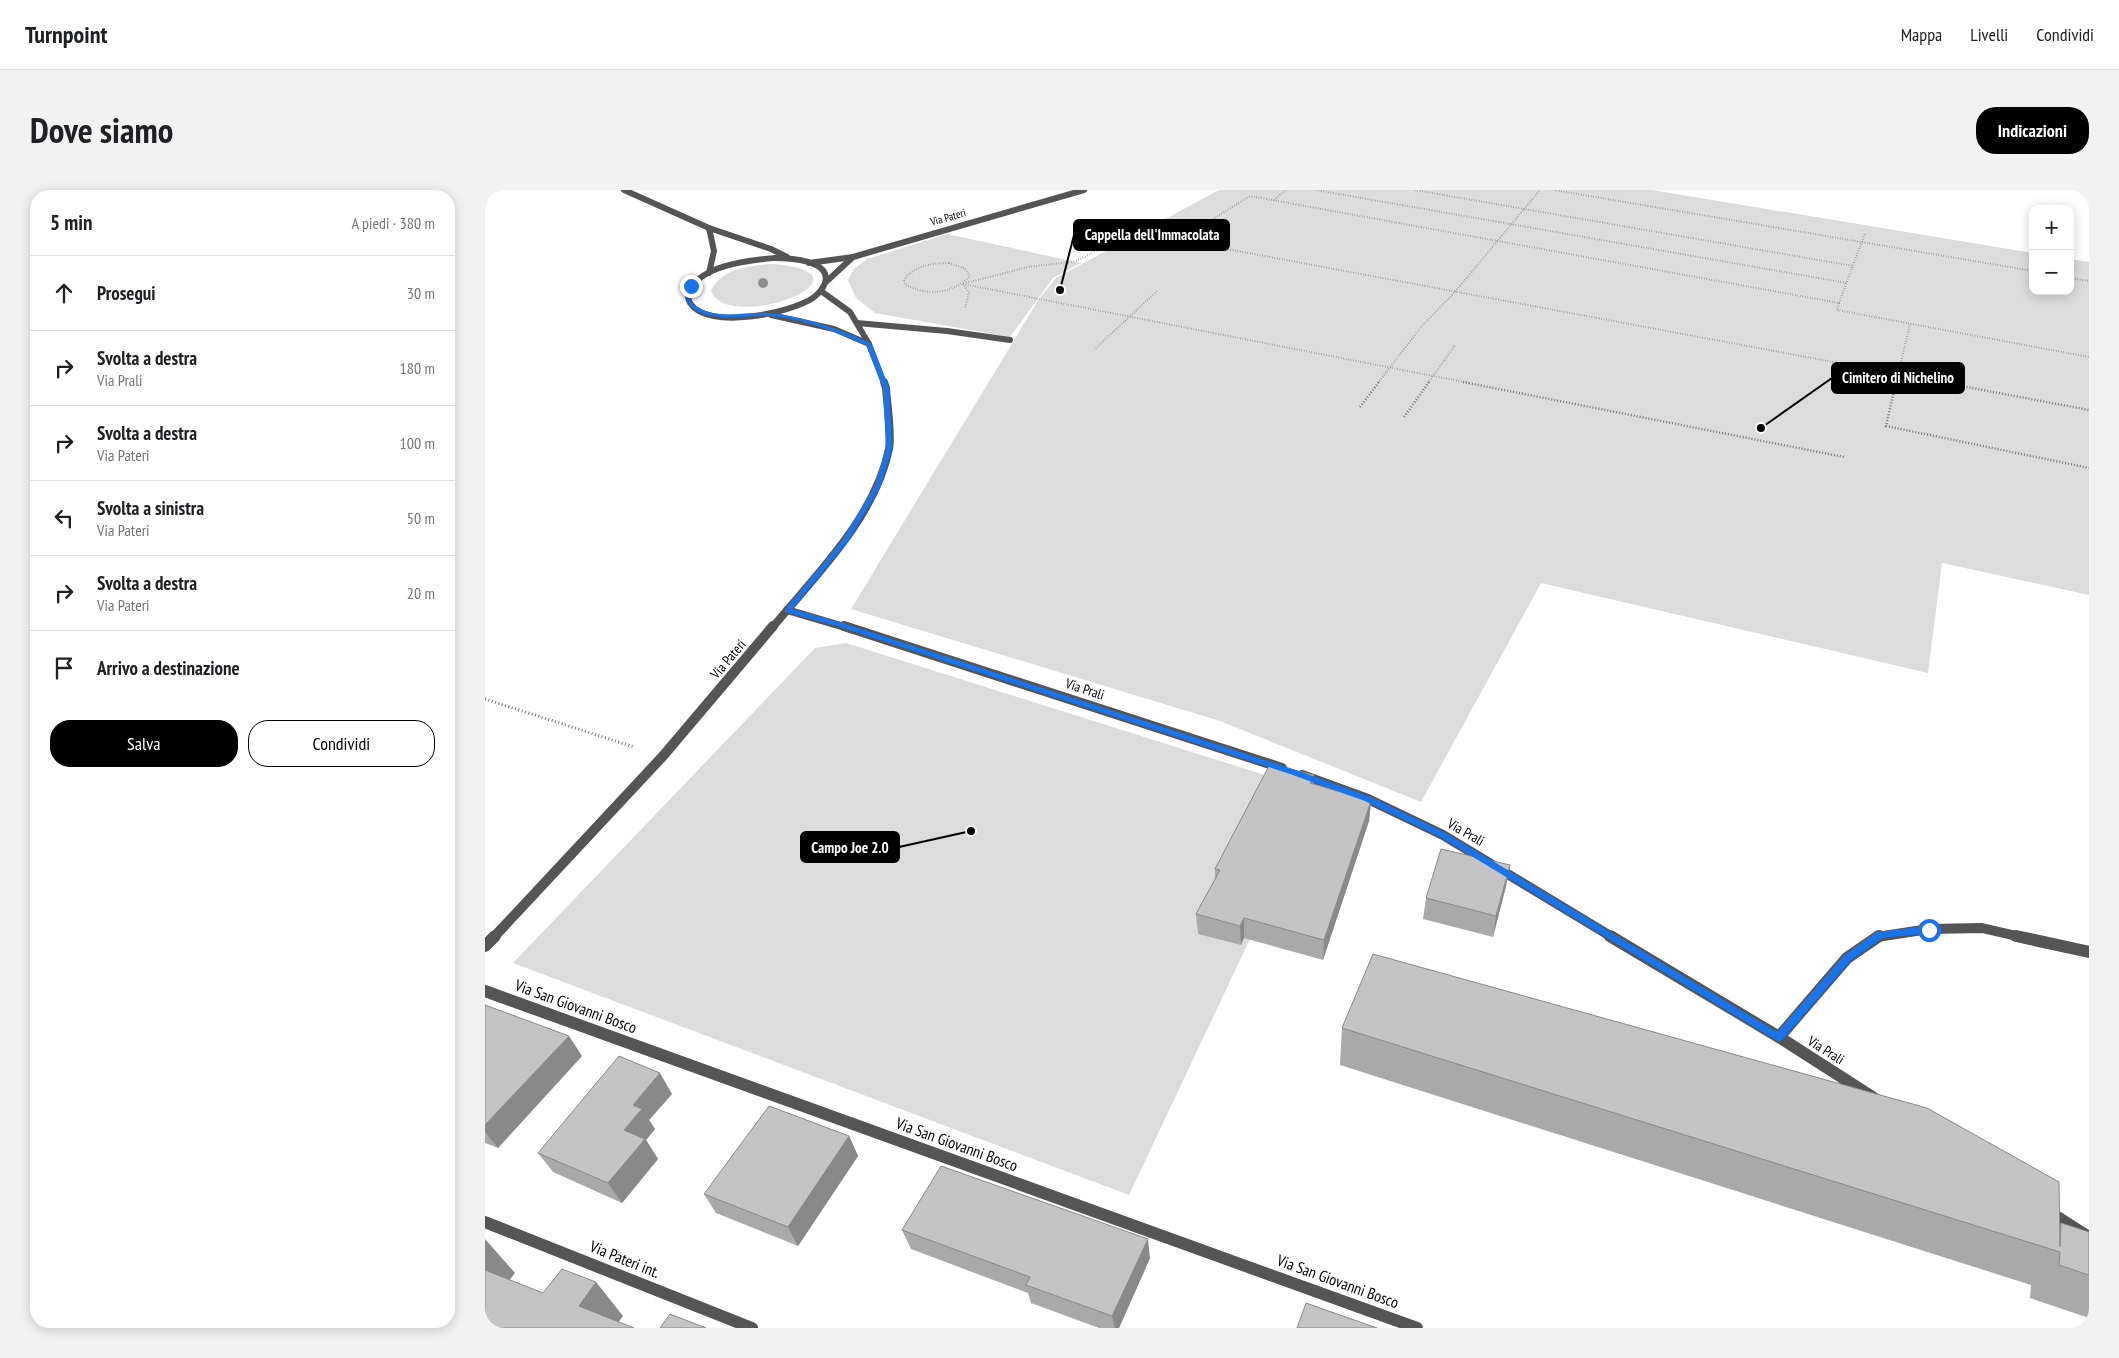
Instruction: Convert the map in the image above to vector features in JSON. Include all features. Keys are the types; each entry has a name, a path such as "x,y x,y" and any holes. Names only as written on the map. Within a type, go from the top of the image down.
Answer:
{"street":[{"path":"624,190 709,228 771,249 790,258"},
{"name":"Via Pateri","path":"809,262 790,258 757,259 723,267 709,273 691,286 687,294 688,301 703,312 724,316 749,317 800,305 821,291 827,280 853,257 1084,190"},
{"path":"709,228 715,245 715,257 709,273"},
{"path":"809,262 853,257"},
{"path":"809,262 819,267 825,273 827,280"},
{"name":"Via Pateri","path":"485,946 663,756 845,541 877,487 889,448 886,388 869,344 850,312 821,291"},
{"name":"Via Pateri","path":"767,314 834,329 869,344"},
{"path":"857,324 947,331 1010,340"},
{"name":"Via Prali","path":"787,610 840,625 1283,769 1368,799 1443,835 1885,1104"},
{"path":"1779,1038 1847,958 1879,935 1929,930 1982,928 2089,952"},
{"name":"Via San Giovanni Bosco","path":"485,991 1417,1328"},
{"path":"2040,1205 2089,1237"},
{"name":"Via Pateri int.","path":"485,1222 752,1328"}],"path":[{"path":"1273,201 1286,190"},
{"path":"1316,190 1847,283"},
{"path":"1415,190 1853,266"},
{"path":"1360,407 1421,327 1455,292 1540,190"},
{"path":"1555,190 2029,270"},
{"path":"1178,240 1250,196 1839,303"},
{"path":"1111,223 1178,240 2089,410"},
{"path":"963,284 970,276 969,272 966,268 951,264 923,266 909,272 904,280 910,288 926,292 946,290 1029,267 1077,261 1133,230"},
{"path":"1865,233 1837,310 2089,357"},
{"path":"2074,279 2089,281"},
{"path":"963,284 1843,457"},
{"path":"1096,348 1158,290"},
{"path":"1911,324 1887,426 2089,468"},
{"path":"1404,417 1455,345"},
{"path":"485,699 663,756"}],"shaded area":[{"path":"1219,190 1652,190 2029,252 2029,295 2074,295 2074,260 2089,262 2089,595 1942,563 1928,673 1541,583 1421,802 1220,721 851,609 1039,299 1056,278"},
{"path":"947,234 1081,263 1053,278 1010,337 875,313 856,298 848,280 854,269 867,259"},
{"path":"770,264 786,265 804,270 811,274 813,279 811,285 794,297 782,301 768,305 739,307 717,299 711,291 715,284 728,273"},
{"path":"846,643 1271,777 1318,795 1129,1195 513,963 815,648"}],"building":[{"path":"1270,764 1314,775 1310,783 1371,801 1324,940 1244,918 1240,926 1196,914 1220,870 1215,869"},
{"path":"1441,849 1510,865 1496,916 1426,898"},
{"path":"1373,954 1927,1108 2059,1182 2060,1247 2061,1223 2089,1232 2089,1275 2059,1265 2060,1252 1342,1028"},
{"path":"485,1005 569,1036 485,1125"},
{"path":"619,1056 660,1073 633,1105 642,1109 624,1130 645,1139 608,1183 538,1153"},
{"path":"769,1106 849,1136 788,1227 704,1194"},
{"path":"941,1166 1148,1239 1112,1316 1026,1285 1030,1277 902,1230"},
{"path":"562,1269 596,1282 579,1306 634,1328 485,1328 485,1270 543,1293"},
{"path":"1306,1303 1377,1328 1297,1328"},
{"path":"670,1314 706,1328 660,1328"}],"place":[{"name":"Cappella dell'Immacolata","path":"1060,290"},
{"name":"Cimitero di Nichelino","path":"1761,428"},
{"name":"Campo Joe 2.0","path":"971,831"}],"route":[{"path":"691,286 687,294 688,301 703,312 732,317 767,314 834,329 869,344 886,388 889,448 877,487 845,541 787,610 840,625 1293,772 1368,799 1443,835 1779,1038 1847,958 1879,935 1929,930"}]}
